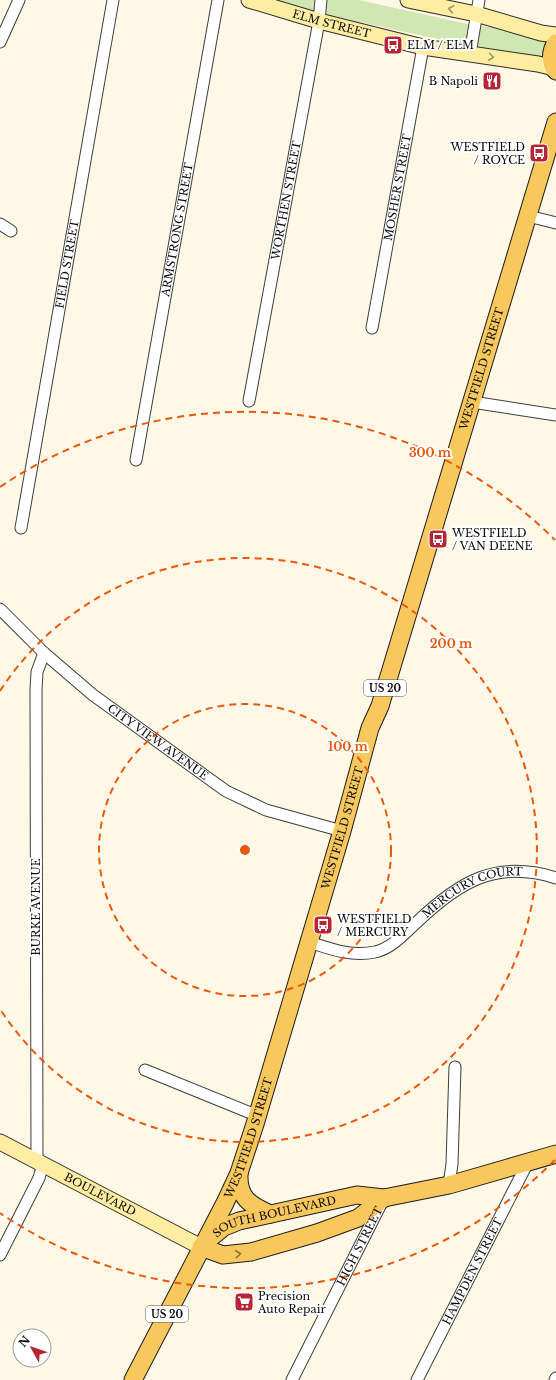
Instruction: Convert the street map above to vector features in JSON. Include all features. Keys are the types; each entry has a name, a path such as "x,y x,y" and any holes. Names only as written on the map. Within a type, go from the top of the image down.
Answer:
{"main road":[{"name":"ELM STREET","path":"249,0 319,22 423,47 538,64 550,67 556,71"},
{"path":"408,0 478,7 541,33 556,35"},
{"path":"556,43 551,60 556,71"},
{"name":"WESTFIELD STREET","path":"133,1380 225,1203 239,1173 258,1116 342,831 370,728 380,706 433,523 472,402 556,122"},
{"name":"BOULEVARD","path":"0,1142 201,1247"},
{"name":"SOUTH BOULEVARD","path":"384,1198 358,1218 317,1233 251,1252 223,1256 201,1247 224,1227 239,1221 357,1195 384,1198 449,1185 556,1154"},
{"path":"239,1173 240,1190 244,1198 256,1207 270,1214"}],"street":[{"path":"0,42 19,0"},
{"name":"FIELD STREET","path":"21,528 112,0"},
{"name":"ARMSTRONG STREET","path":"136,460 218,0"},
{"name":"WORTHEN STREET","path":"249,401 319,22 321,0"},
{"path":"470,54 478,7"},
{"name":"MOSHER STREET","path":"372,328 423,47"},
{"path":"528,216 556,223"},
{"path":"0,224 11,231"},
{"path":"472,402 556,415"},
{"name":"CITY VIEW AVENUE","path":"0,609 44,653 93,695 226,791 266,810 342,831"},
{"name":"BURKE AVENUE","path":"0,1255 39,1178 36,690 37,672 44,653"},
{"name":"MERCURY COURT","path":"309,942 348,953 378,951 396,941 448,894 475,879 490,874 515,871 534,872 556,878"},
{"path":"449,1185 452,1164 455,1067"},
{"path":"146,1070 258,1116"},
{"name":"HAMPDEN STREET","path":"417,1380 528,1162"},
{"name":"HIGH STREET","path":"292,1380 384,1198"}],"green space":[{"path":"268,0 359,0 463,23 556,38 551,60 409,33"}],"place":[{"name":"ELM / ELM","path":"393,45"},
{"name":"B Napoli","path":"492,81"},
{"name":"WESTFIELD / ROYCE","path":"539,153"},
{"name":"WESTFIELD / VAN DEENE","path":"438,539"},
{"name":"WESTFIELD / MERCURY","path":"323,925"},
{"name":"Precision Auto Repair","path":"244,1302"}]}
